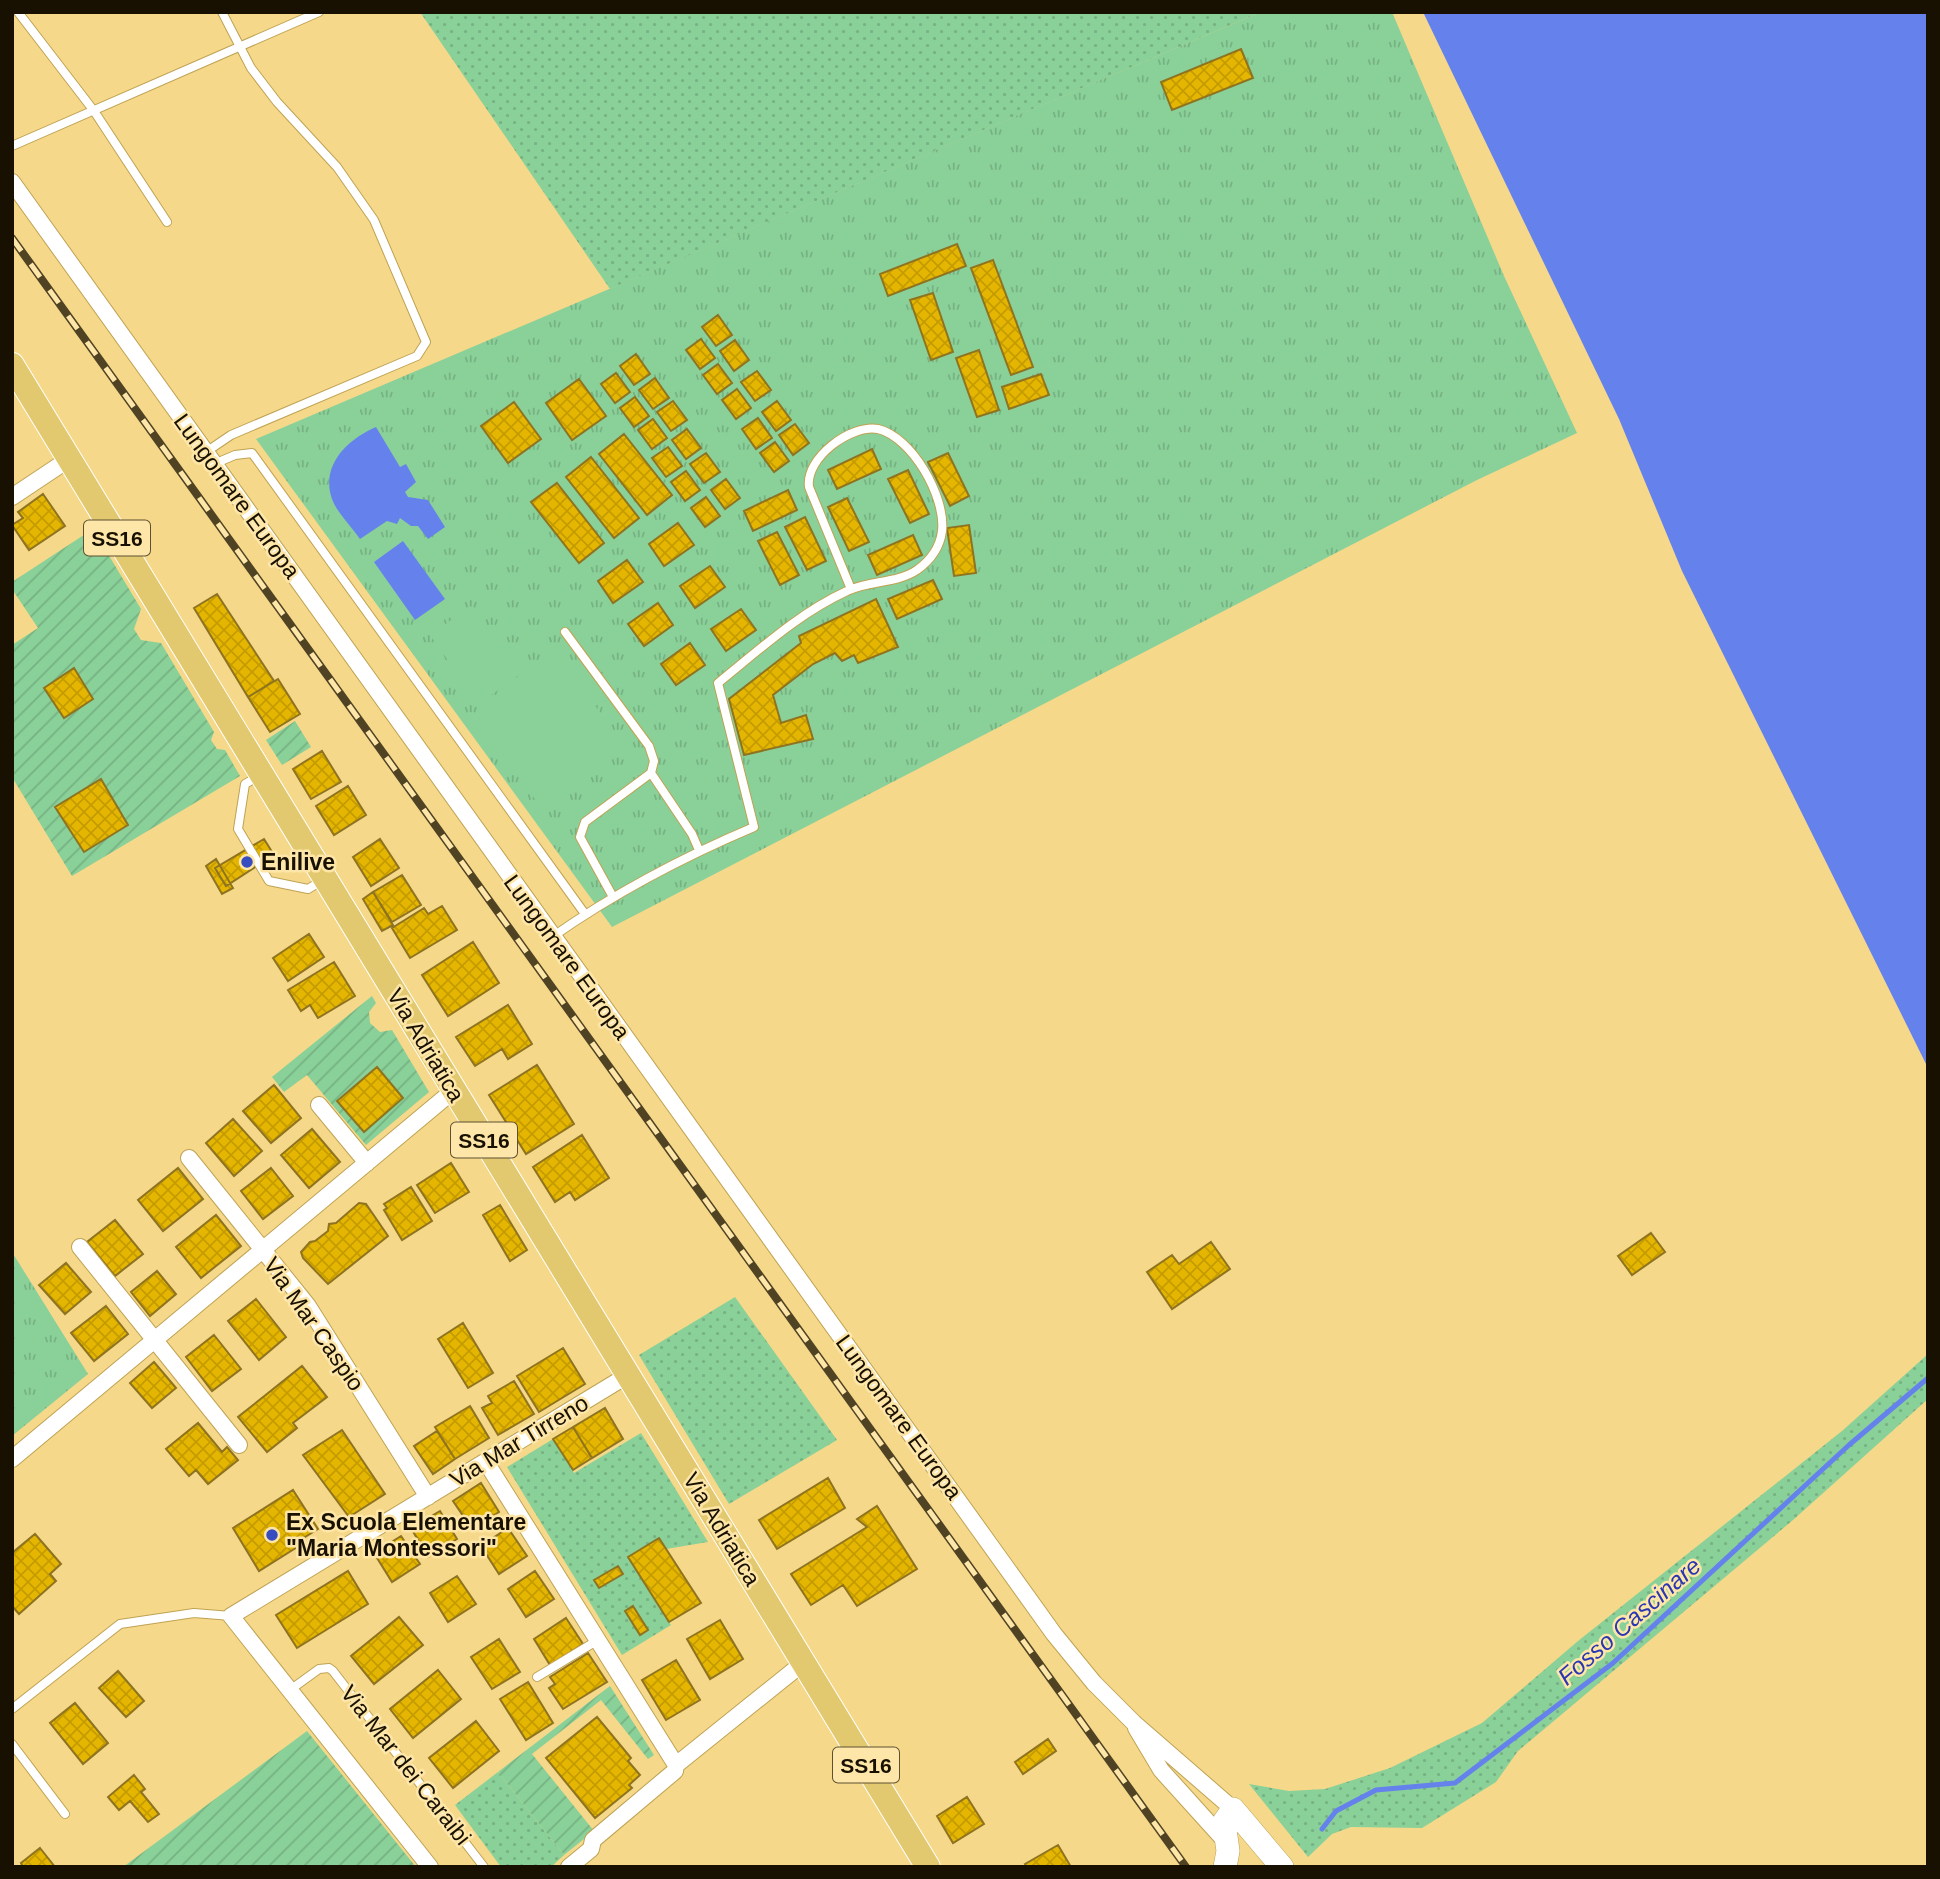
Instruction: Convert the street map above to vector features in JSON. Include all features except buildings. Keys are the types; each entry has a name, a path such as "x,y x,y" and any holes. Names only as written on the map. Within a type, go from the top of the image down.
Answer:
{"main road":[{"name":"Via Adriatica","path":"12,365 928,1867"}],"street":[{"name":"Lungomare Europa","path":"12,182 1047,1624 1094,1683 1133,1723 1233,1809 1282,1867"},
{"path":"12,497 69,460"},
{"path":"12,1459 454,1090"},
{"path":"319,1105 367,1163"},
{"name":"Via Mar Caspio","path":"189,1158 308,1306 428,1497"},
{"path":"80,1247 239,1446"},
{"name":"Via Mar Tirreno","path":"231,1616 628,1375"},
{"path":"486,1462 676,1765 675,1771 593,1840 591,1849 569,1867"},
{"name":"Via Mar dei Caraibi","path":"231,1616 430,1867"},
{"path":"676,1765 803,1663"},
{"name":"Lungomare Europa","path":"1133,1723 1161,1770 1210,1820 1226,1842"},
{"path":"1225,1867 1228,1851 1224,1822 1233,1809"}],"lane":[{"path":"18,12 94,111 167,222"},
{"path":"210,458 231,435 417,356 426,342 374,220 337,167 277,102 239,47 222,12"},
{"path":"12,146 319,12"},
{"path":"552,937 613,897 699,850 754,827 718,683 816,606 851,589 897,579 915,572 930,560 942,528 939,508 927,474 908,448 887,432 874,428 854,433 828,448 813,462 807,474 809,486 851,589"},
{"path":"210,458 252,453 585,914"},
{"path":"565,632 649,746 654,761 651,773 585,822 580,837 613,897"},
{"path":"651,773 699,850"},
{"path":"261,774 245,784 238,829 269,881 308,889 325,879"},
{"path":"12,1709 120,1624 194,1614 231,1616"},
{"path":"537,1677 598,1640"},
{"name":"Via Mar dei Caraibi","path":"290,1690 319,1670 329,1668 333,1671 484,1867"},
{"path":"12,1744 65,1814"}],"green space":[{"path":"420,12 1261,12 610,289"},
{"path":"1261,12 1392,12 1504,276 1577,433 1477,480 612,927 256,439"},
{"path":"93,529 141,609 134,629 141,640 161,643 214,732 211,740 217,749 225,750 240,776 72,876 12,777 12,645 38,628 12,589 12,582","holes":["74,668 93,698 64,717 44,688","55,807 128,825 84,852"]},
{"path":"471,606 520,674 479,704 430,635"},
{"path":"562,659 621,742 537,802 478,720"},
{"path":"295,721 311,747 282,765 266,740"},
{"path":"372,996 376,1003 369,1012 370,1023 380,1032 392,1030 429,1092 366,1145 307,1075 284,1092 272,1077","holes":["377,1068 403,1098 364,1132 337,1101"]},
{"path":"12,1252 88,1374 12,1436"},
{"path":"735,1297 837,1440 729,1504 639,1355"},
{"path":"1928,1354 1928,1399 1793,1520 1518,1751 1496,1782 1422,1828 1351,1827 1332,1834 1308,1857 1249,1784 1289,1791 1325,1789 1390,1768 1482,1723 1578,1641 1842,1431"},
{"path":"641,1433 708,1542 666,1549 659,1538 628,1557 671,1625 622,1655 507,1467 553,1439 574,1473"},
{"path":"610,1686 654,1755 648,1759 601,1700 532,1754 594,1831 564,1855 498,1772"},
{"path":"307,1731 416,1867 123,1867"},
{"path":"498,1772 564,1855 551,1867 501,1867 455,1805"}],"water":[{"path":"1423,12 1928,12 1928,1068 1682,571 1619,419"},
{"path":"376,427 400,467 406,464 416,482 405,492 408,497 428,500 445,527 428,539 418,526 411,526 400,518 397,524 387,521 360,539 334,504 329,487 333,464 347,446"},
{"path":"403,541 445,599 415,620 374,562"}],"waterway":[{"name":"Fosso Cascinare","path":"1322,1829 1336,1811 1376,1790 1455,1783 1613,1663 1849,1445 1928,1378"}],"railway":[{"path":"12,238 1186,1867"}],"place":[{"name":"Enilive","path":"247,862"},
{"name":"Ex Scuola Elementare \"Maria Montessori\"","path":"272,1535"}]}
